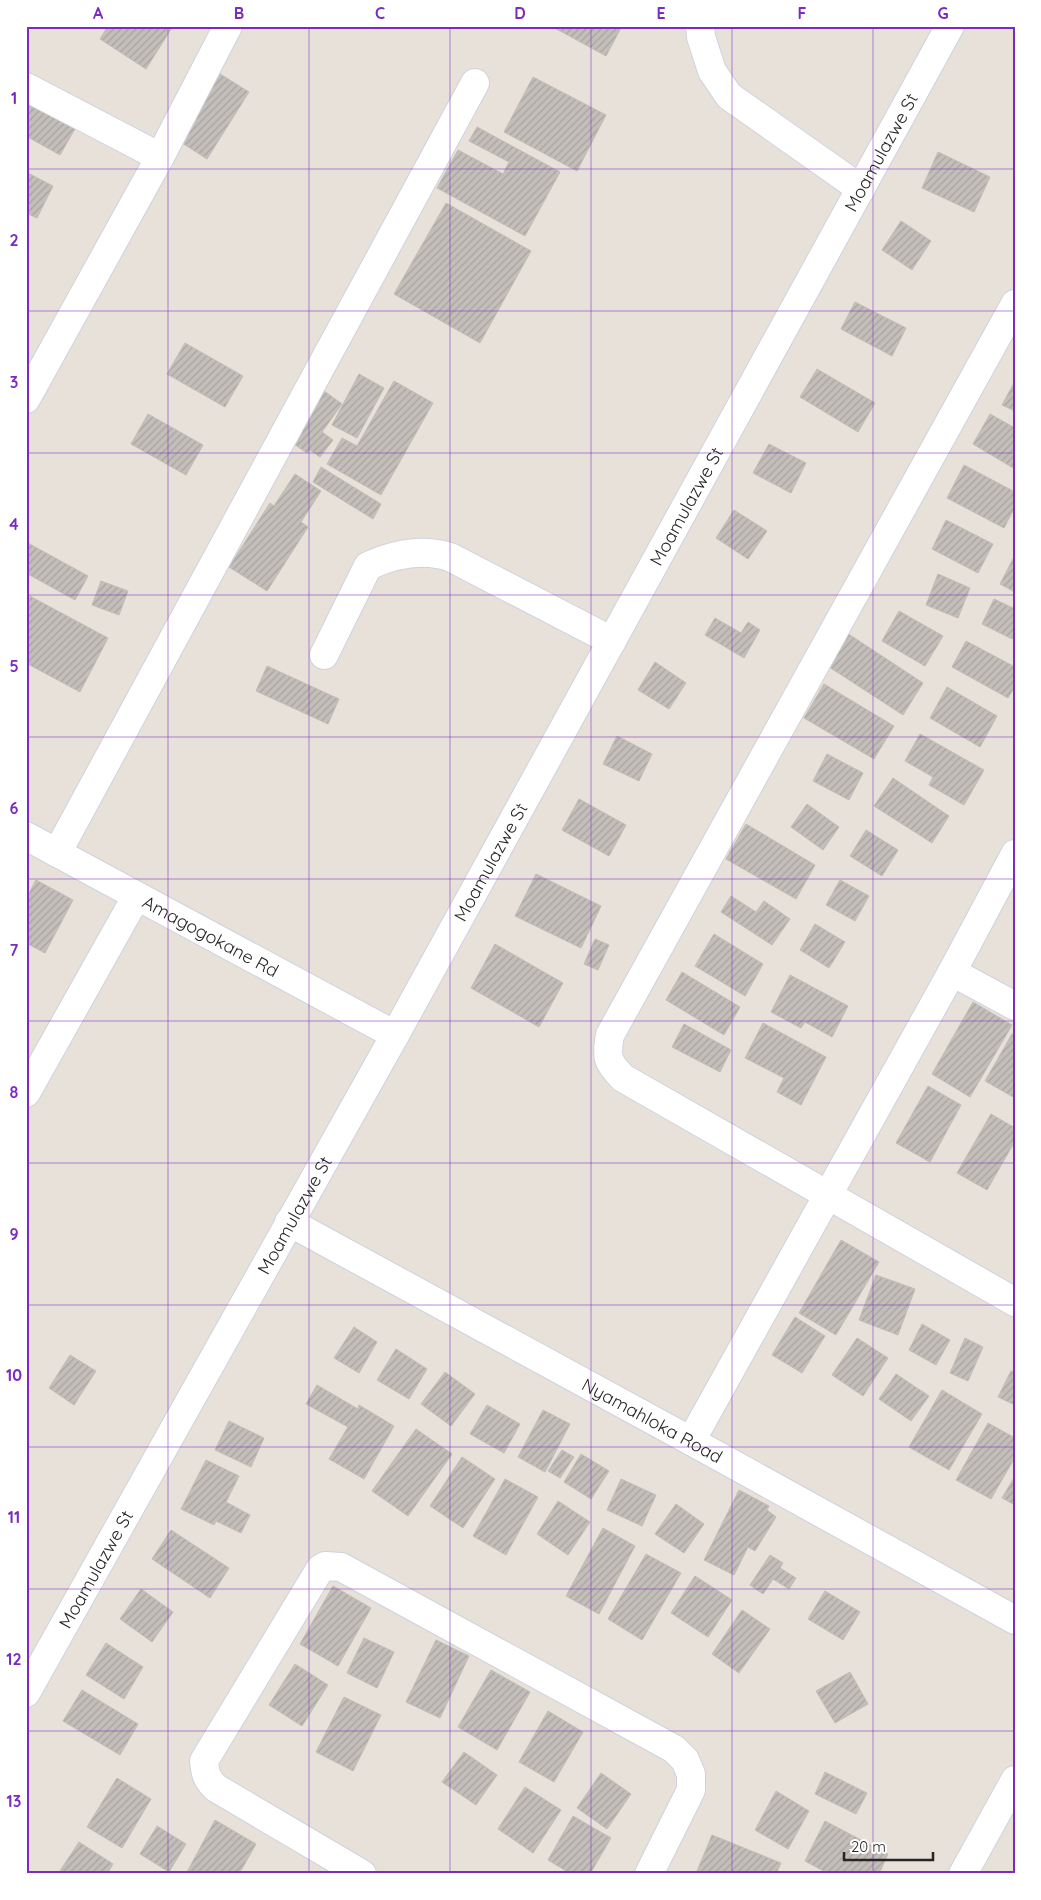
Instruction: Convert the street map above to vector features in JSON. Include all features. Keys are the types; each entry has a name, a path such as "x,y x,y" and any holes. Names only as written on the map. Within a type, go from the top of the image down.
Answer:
{"street":[{"path":"26,399 160,157 228,26"},
{"path":"700,26 701,37 712,71 729,96 861,189"},
{"name":"Moamulazwe St","path":"26,1694 395,1035 950,26"},
{"path":"57,853 475,82"},
{"path":"26,87 160,157"},
{"path":"1015,304 610,1035 606,1053 611,1066 623,1078 1015,1302"},
{"path":"324,655 368,566 388,557 437,552 450,556 612,641"},
{"name":"Amagogokane Rd","path":"26,836 395,1035"},
{"path":"691,1440 952,972 1015,854"},
{"path":"26,1093 136,897"},
{"path":"952,972 1015,1006"},
{"name":"Nyamahloka Road","path":"289,1222 691,1440 1015,1620"},
{"path":"362,1874 216,1788 210,1783 205,1772 204,1761 320,1569 325,1566 341,1567 674,1749 685,1760 691,1774 691,1790 649,1874"},
{"path":"963,1874 1015,1780"}],"building":[{"path":"108,26 173,26 146,69 100,39"},
{"path":"551,26 622,26 606,56"},
{"path":"217,72 249,92 207,159 176,139"},
{"path":"533,77 606,115 577,171 504,132"},
{"path":"26,100 76,127 60,155 26,136"},
{"path":"477,127 560,172 525,236 437,188 458,150 503,174 509,162 469,141"},
{"path":"938,152 990,177 974,212 922,188"},
{"path":"26,172 53,186 37,218 26,213"},
{"path":"446,203 531,251 480,343 394,294"},
{"path":"901,221 931,241 912,270 882,250"},
{"path":"855,302 906,328 892,356 841,329"},
{"path":"185,343 243,376 225,407 167,374"},
{"path":"817,369 875,403 858,432 800,397"},
{"path":"359,374 384,388 357,438 332,425"},
{"path":"394,381 433,403 381,495 327,464 342,438 357,446"},
{"path":"1015,381 1015,411 1002,405"},
{"path":"324,391 342,404 322,432 333,440 320,457 310,450 307,453 288,440"},
{"path":"148,414 203,445 186,475 131,444"},
{"path":"990,414 1015,428 1015,469 973,444"},
{"path":"769,444 806,463 791,493 753,473"},
{"path":"964,465 1015,492 1015,507 1004,528 947,498"},
{"path":"321,467 381,504 373,519 313,482"},
{"path":"295,474 321,491 301,522 308,527 267,591 229,567 270,503 274,506"},
{"path":"734,510 767,531 748,559 716,538"},
{"path":"946,520 993,544 978,573 932,549"},
{"path":"26,542 88,576 75,600 26,573"},
{"path":"1015,555 1015,592 1000,584"},
{"path":"938,574 970,588 958,618 926,605"},
{"path":"101,581 128,591 119,615 92,605"},
{"path":"26,594 108,638 80,692 26,663"},
{"path":"994,599 1015,609 1015,634 1012,639 982,624"},
{"path":"899,611 943,636 925,666 882,641"},
{"path":"715,618 741,633 748,622 760,630 744,658 705,635"},
{"path":"847,633 923,683 903,715 826,665"},
{"path":"966,641 1015,667 1015,686 1008,698 952,667"},
{"path":"655,662 686,683 669,709 638,690"},
{"path":"267,666 339,699 328,724 256,691"},
{"path":"824,684 894,726 874,759 804,718"},
{"path":"947,687 997,716 980,747 930,718"},
{"path":"920,734 984,770 964,805 929,785 933,777 905,761"},
{"path":"617,736 652,754 639,781 603,764"},
{"path":"827,754 863,773 849,800 813,781"},
{"path":"893,778 949,816 932,843 874,806"},
{"path":"579,799 626,825 609,856 562,830"},
{"path":"807,804 839,827 823,850 791,827"},
{"path":"746,824 815,865 796,899 726,859"},
{"path":"866,830 898,850 882,876 850,856"},
{"path":"536,874 601,906 581,948 515,916"},
{"path":"36,880 73,900 45,953 26,943 26,899"},
{"path":"840,880 869,896 855,921 826,905"},
{"path":"731,896 756,912 764,901 790,919 772,945 721,912"},
{"path":"815,924 845,942 829,968 800,950"},
{"path":"714,934 763,964 745,996 695,966"},
{"path":"595,939 609,945 598,970 584,964"},
{"path":"495,944 563,983 539,1027 471,988"},
{"path":"682,972 740,1007 724,1035 666,1000"},
{"path":"790,975 848,1006 832,1037 805,1022 801,1028 771,1012"},
{"path":"973,1002 1012,1025 970,1097 932,1074"},
{"path":"763,1023 826,1057 801,1105 777,1092 784,1078 745,1058"},
{"path":"684,1024 731,1050 720,1072 672,1047"},
{"path":"1012,1034 1015,1035 1015,1098 985,1081"},
{"path":"928,1086 961,1105 930,1162 896,1143"},
{"path":"991,1114 1015,1128 1015,1141 987,1190 957,1173"},
{"path":"841,1240 879,1262 836,1335 799,1313"},
{"path":"876,1275 915,1289 898,1335 859,1320"},
{"path":"795,1317 825,1336 802,1373 772,1355"},
{"path":"922,1324 950,1340 936,1365 909,1350"},
{"path":"354,1327 377,1342 359,1373 334,1358"},
{"path":"857,1338 888,1358 863,1396 832,1375"},
{"path":"965,1338 983,1347 968,1381 950,1373"},
{"path":"396,1349 427,1369 409,1399 377,1380"},
{"path":"70,1355 96,1371 74,1405 49,1388"},
{"path":"1011,1371 1015,1372 1015,1405 998,1397"},
{"path":"445,1372 475,1394 451,1426 421,1404"},
{"path":"896,1374 929,1396 911,1421 879,1399"},
{"path":"317,1385 358,1409 359,1405 394,1426 364,1479 329,1459 348,1427 306,1404"},
{"path":"942,1390 982,1414 949,1470 909,1447"},
{"path":"487,1405 520,1424 504,1453 470,1434"},
{"path":"543,1410 570,1424 545,1472 518,1457"},
{"path":"229,1421 264,1438 251,1467 215,1450"},
{"path":"988,1423 1015,1438 1015,1457 991,1499 956,1480"},
{"path":"416,1429 452,1454 408,1516 372,1491"},
{"path":"562,1450 574,1457 560,1478 548,1471"},
{"path":"581,1454 609,1471 591,1499 564,1482"},
{"path":"462,1457 495,1479 463,1528 430,1506"},
{"path":"206,1460 239,1476 226,1502 250,1515 241,1533 216,1521 214,1525 181,1509"},
{"path":"1015,1476 1015,1505 1002,1498"},
{"path":"505,1479 538,1497 506,1555 473,1536"},
{"path":"621,1479 656,1495 642,1526 607,1510"},
{"path":"739,1490 769,1506 767,1510 776,1517 755,1551 748,1547 734,1575 704,1560"},
{"path":"558,1501 590,1522 568,1555 537,1534"},
{"path":"676,1504 704,1524 684,1553 655,1534"},
{"path":"603,1528 635,1546 599,1614 566,1596"},
{"path":"171,1530 229,1568 210,1598 152,1559"},
{"path":"646,1554 681,1573 642,1640 608,1619"},
{"path":"770,1555 783,1563 780,1568 796,1578 789,1589 773,1579 763,1594 750,1585"},
{"path":"695,1576 732,1600 708,1637 671,1613"},
{"path":"333,1586 371,1608 338,1666 300,1644"},
{"path":"141,1589 173,1612 152,1642 120,1619"},
{"path":"825,1591 860,1612 843,1640 808,1619"},
{"path":"742,1610 770,1629 739,1673 712,1654"},
{"path":"364,1638 394,1652 377,1688 347,1673"},
{"path":"436,1640 469,1656 440,1718 406,1702"},
{"path":"106,1643 143,1667 124,1699 86,1675"},
{"path":"295,1664 328,1685 302,1726 269,1705"},
{"path":"491,1670 530,1692 497,1750 458,1727"},
{"path":"850,1672 868,1704 835,1723 816,1691"},
{"path":"82,1690 138,1724 120,1755 63,1721"},
{"path":"344,1697 381,1715 353,1771 316,1752"},
{"path":"548,1711 583,1732 554,1782 519,1762"},
{"path":"464,1752 497,1775 476,1805 442,1782"},
{"path":"825,1772 867,1793 856,1814 815,1794"},
{"path":"601,1773 631,1794 607,1829 577,1808"},
{"path":"117,1778 151,1799 122,1848 87,1827"},
{"path":"525,1787 561,1810 533,1853 498,1829"},
{"path":"776,1791 809,1811 788,1849 755,1830"},
{"path":"573,1816 611,1838 590,1874 571,1874 548,1860"},
{"path":"215,1820 256,1844 239,1874 186,1874"},
{"path":"825,1821 888,1854 879,1874 829,1874 805,1861"},
{"path":"157,1826 186,1844 169,1872 140,1854"},
{"path":"712,1835 781,1863 776,1874 705,1874 697,1871"},
{"path":"79,1842 113,1864 107,1874 58,1874"}]}
